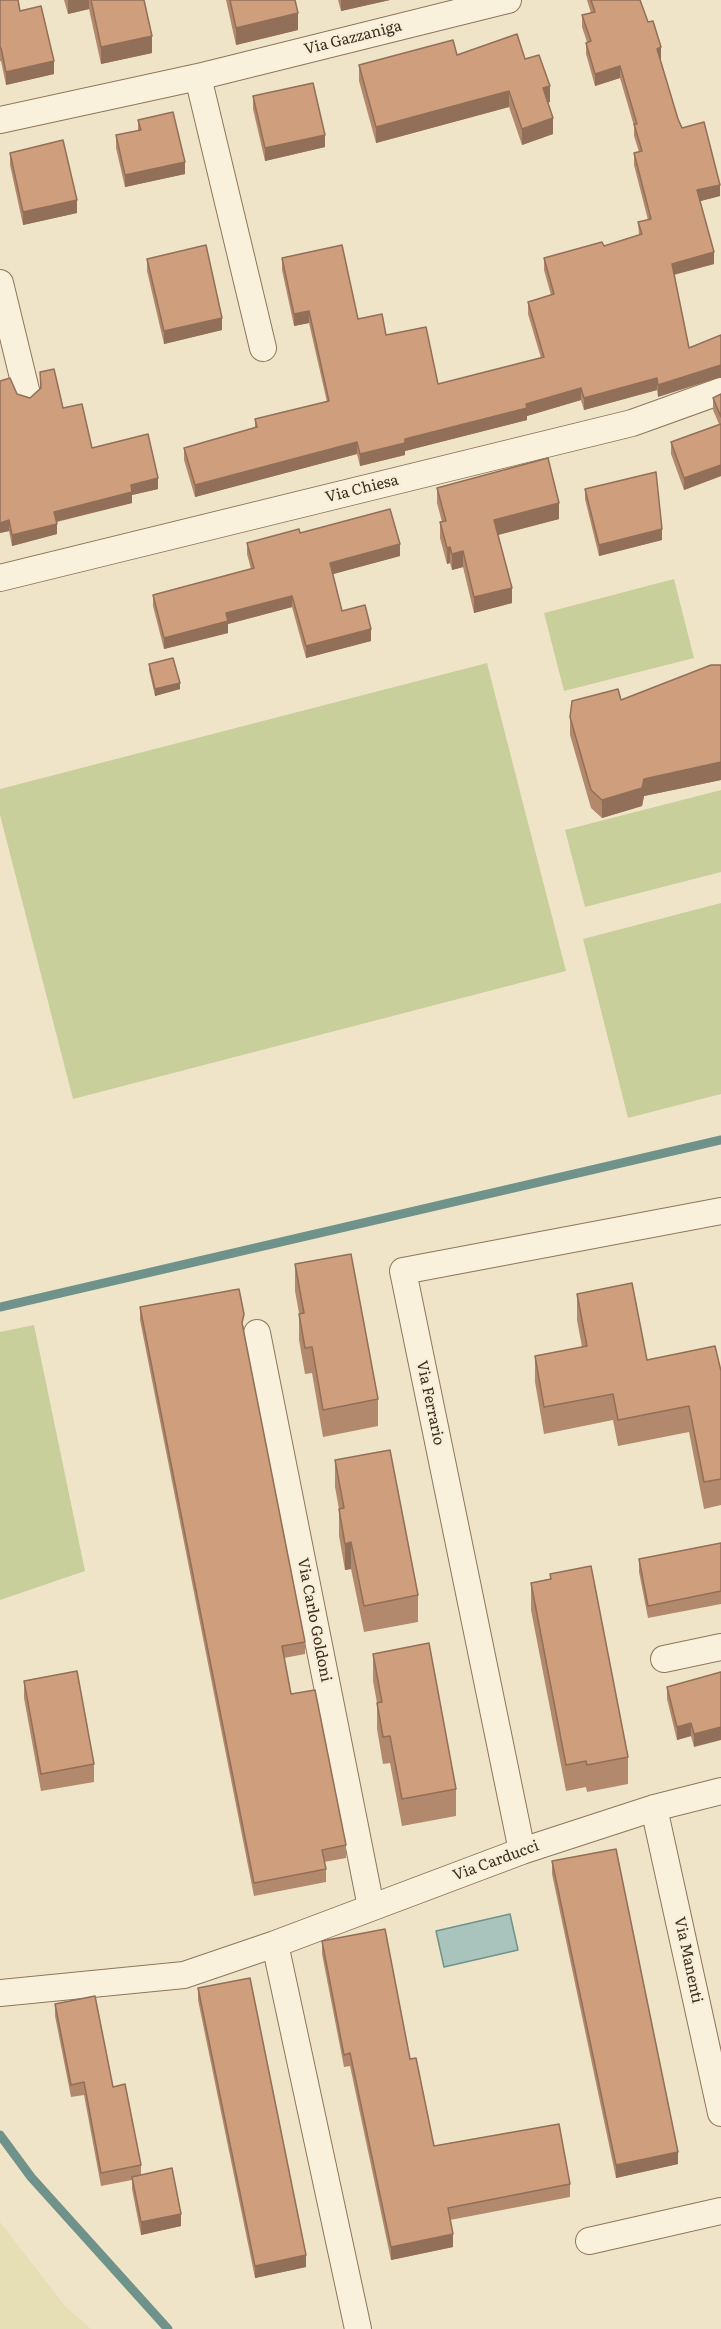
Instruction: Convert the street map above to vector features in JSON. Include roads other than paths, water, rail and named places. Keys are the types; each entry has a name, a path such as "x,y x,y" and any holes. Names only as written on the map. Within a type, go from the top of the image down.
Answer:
{"street":[{"name":"Via Gazzaniga","path":"0,120 198,77 507,0"},
{"path":"198,77 263,348"},
{"path":"0,283 27,393"},
{"name":"Via Chiesa","path":"0,578 632,423 721,391"},
{"name":"Via Ferrario","path":"522,1851 403,1271 721,1211"},
{"name":"Via Carlo Goldoni","path":"257,1333 371,1907"},
{"path":"663,1659 721,1647"},
{"name":"Via Carducci","path":"0,1993 184,1975 275,1944 522,1851 654,1808 721,1791"},
{"name":"Via Manenti","path":"654,1808 721,2113"},
{"path":"275,1944 358,2329"},
{"path":"589,2241 721,2211"}],"water":[{"path":"510,1914 518,1950 444,1967 436,1931"}],"waterway":[{"path":"0,1307 721,1140"},
{"path":"0,2135 31,2177 168,2329"}]}
